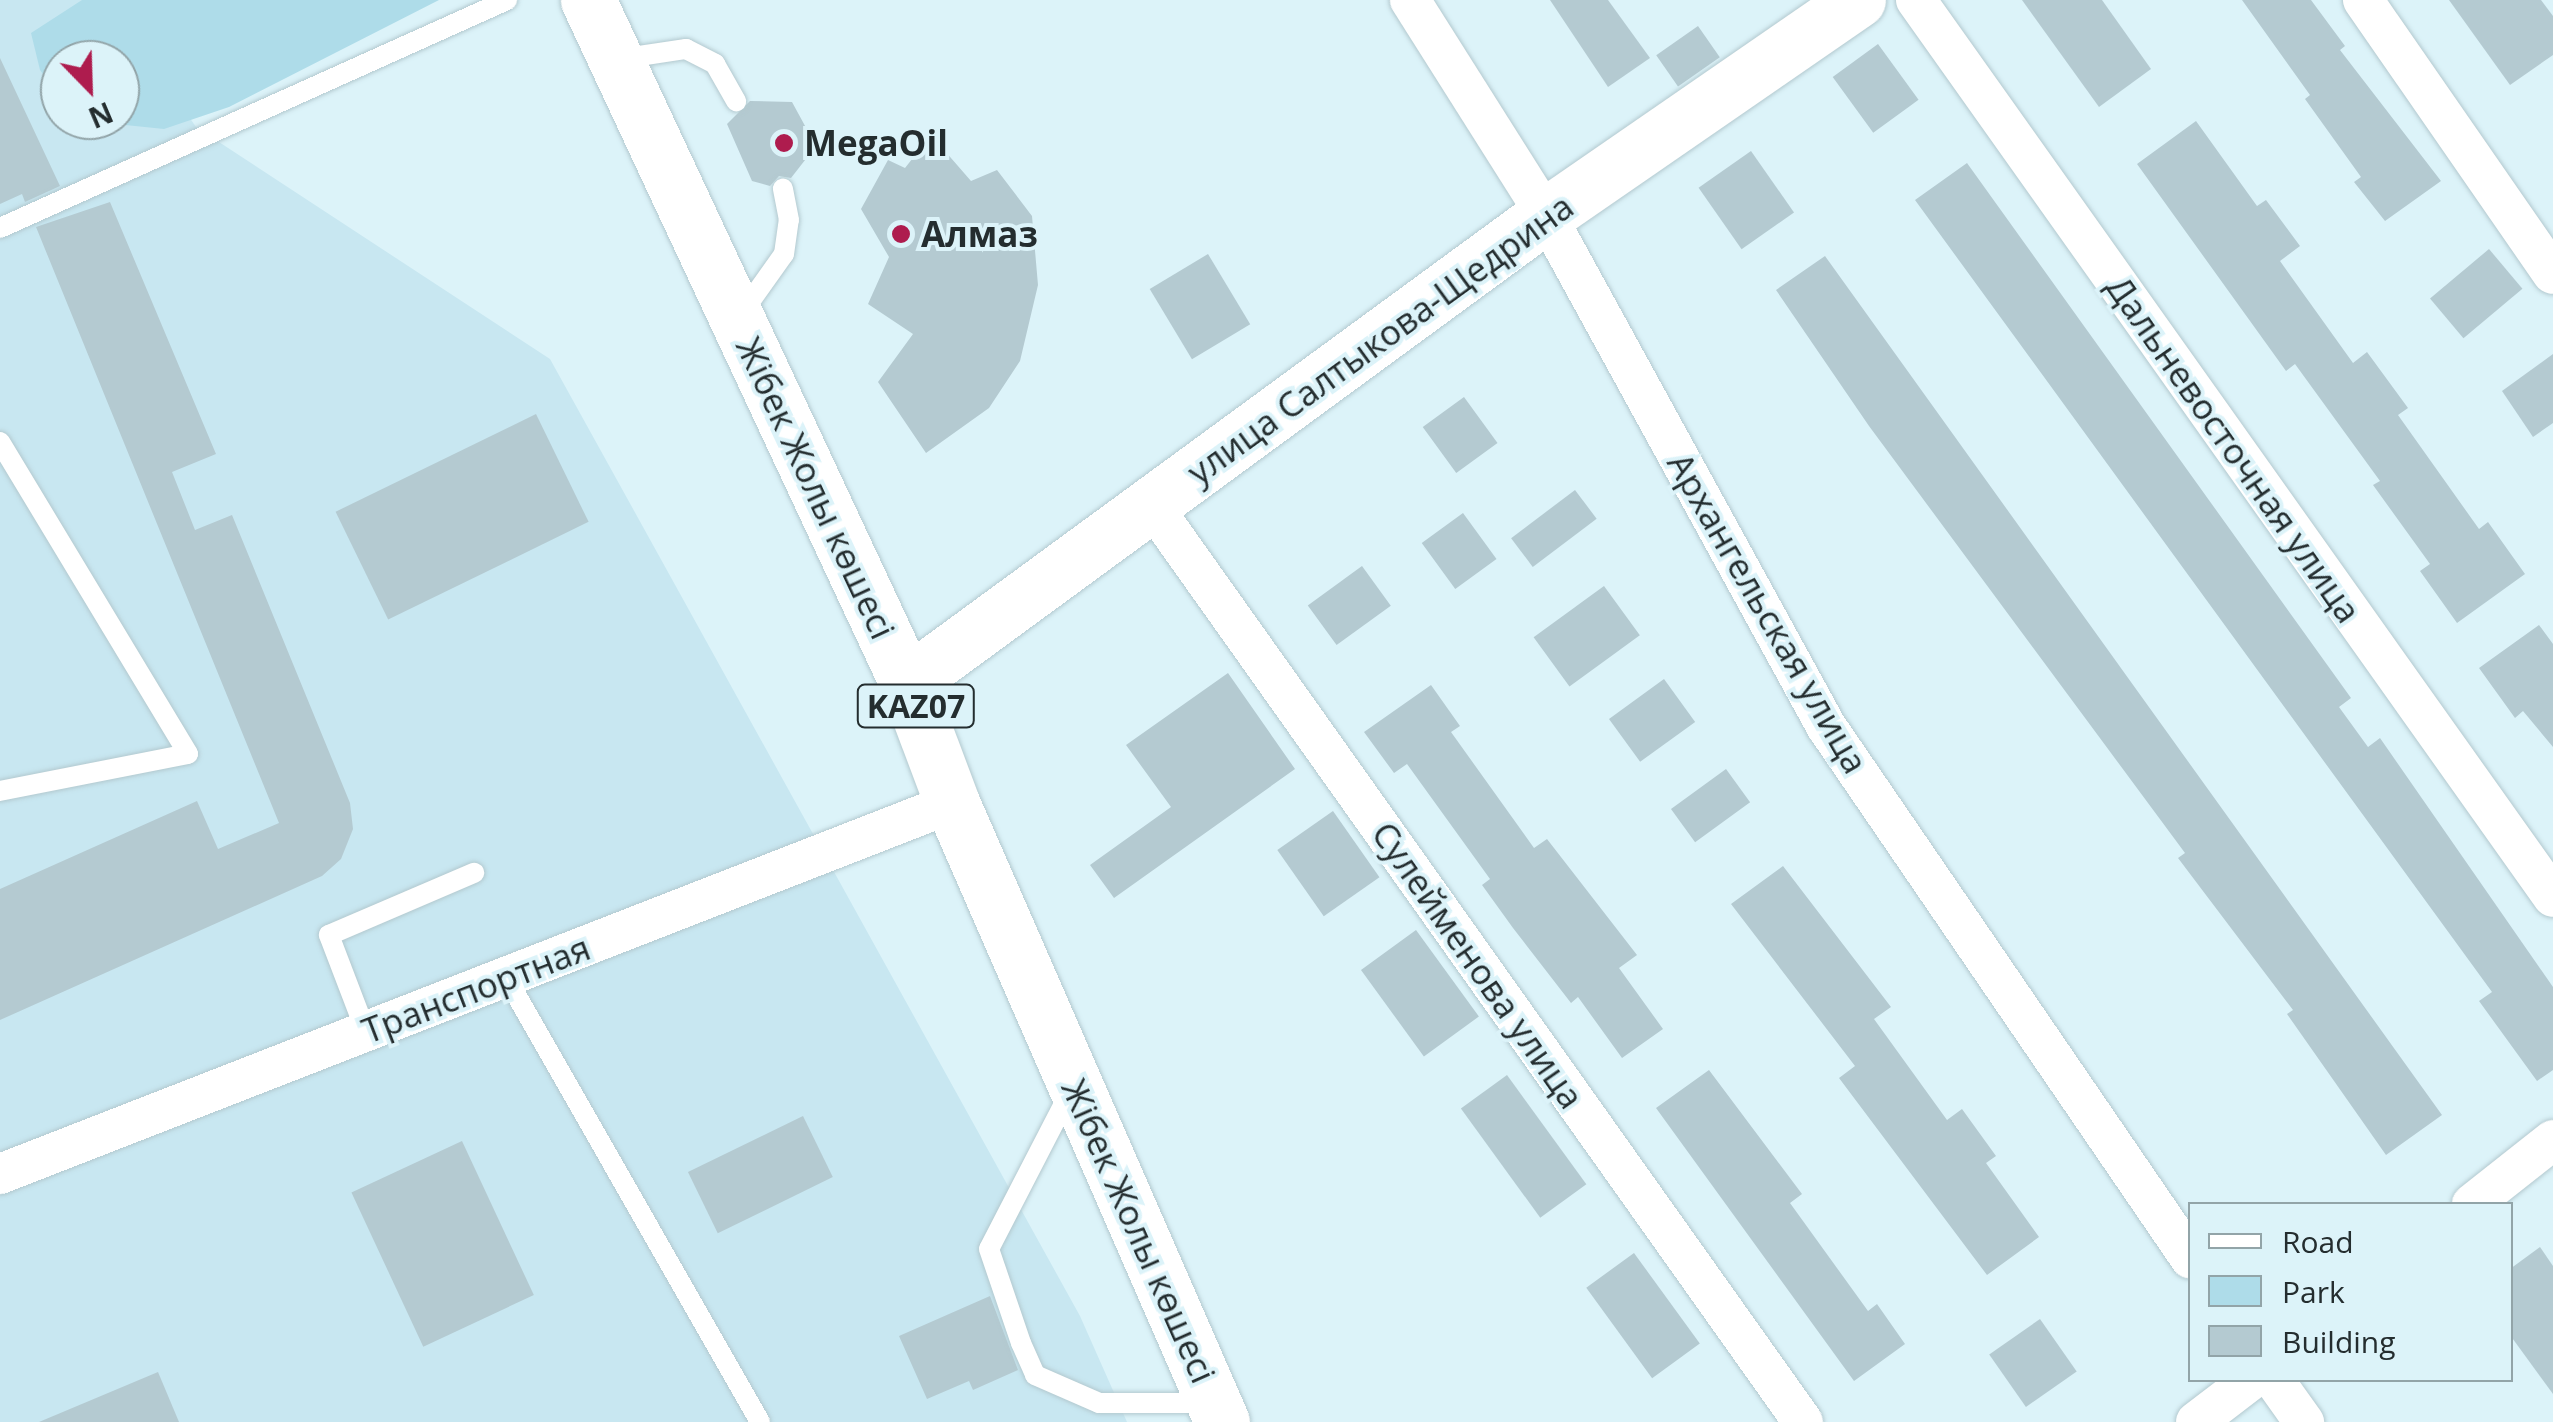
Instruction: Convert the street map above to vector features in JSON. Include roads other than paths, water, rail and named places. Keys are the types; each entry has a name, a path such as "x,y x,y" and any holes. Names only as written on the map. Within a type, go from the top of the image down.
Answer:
{"main road":[{"name":"Жібек Жолы көшесі","path":"588,0 907,683 952,803 1218,1413"},
{"name":"улица Салтыкова-Щедрина","path":"907,683 1546,215 1858,0"}],"street":[{"name":"Архангельская улица","path":"1410,0 1546,215 1826,726 2188,1255"},
{"name":"Дальневосточная улица","path":"1916,0 2553,897"},
{"path":"2363,0 2553,274"},
{"name":"Сулейменова улица","path":"1152,507 1803,1422"},
{"name":"Транспортная","path":"0,1174 952,803"},
{"path":"2475,1202 2553,1140"},
{"path":"2196,1422 2248,1382"},
{"path":"2275,1382 2304,1422"}],"lane":[{"path":"0,228 507,0"},
{"path":"614,60 686,48 715,64 736,101"},
{"path":"738,318 784,254 789,220 783,189"},
{"path":"0,442 188,754 0,791"},
{"path":"366,1032 329,934 474,873"},
{"path":"506,977 760,1422"},
{"path":"1074,1083 989,1248 1007,1312 1035,1375 1060,1388 1100,1404 1218,1413"}],"place":[{"name":"MegaOil","path":"784,143"},
{"name":"Алмаз","path":"901,234"}]}
